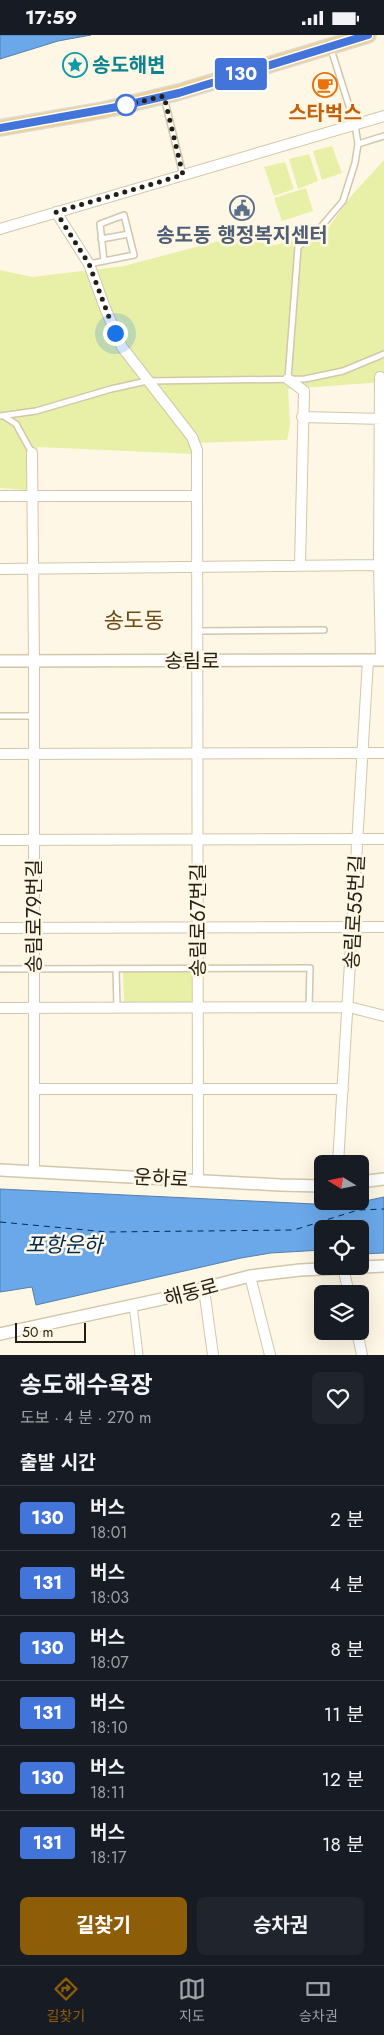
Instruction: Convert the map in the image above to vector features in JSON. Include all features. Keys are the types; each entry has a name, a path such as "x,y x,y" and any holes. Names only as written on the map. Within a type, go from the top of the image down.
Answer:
{"main road":[{"path":"0,128 104,110 164,96 368,35"}],"street":[{"path":"0,229 384,116"},
{"name":"송림로67번길","path":"56,212 89,264 119,340 147,381 195,443 197,450 198,1179"},
{"path":"380,377 382,419 379,565 383,660"},
{"path":"288,379 304,391 300,565"},
{"path":"302,417 382,419"},
{"name":"송림로79번길","path":"32,453 35,928 34,1171"},
{"path":"0,496 196,496"},
{"path":"0,569 379,565"},
{"name":"송림로","path":"0,661 383,660"},
{"name":"송림로55번길","path":"339,1155 354,927 368,661"},
{"path":"0,754 384,753"},
{"path":"0,840 384,839"},
{"path":"0,928 384,927"},
{"path":"0,1008 198,1009 349,1007 384,1015"},
{"path":"34,1089 343,1089"},
{"name":"운하로","path":"0,1170 314,1186"},
{"path":"369,1181 384,1179"},
{"name":"해동로","path":"369,1266 384,1266"},
{"name":"해동로","path":"0,1334 204,1289 250,1276 314,1270"},
{"path":"250,1276 270,1355"},
{"path":"204,1289 213,1355"},
{"path":"133,1305 139,1355"},
{"path":"359,1340 362,1355"}],"lane":[{"path":"288,379 298,247 320,228 343,201 355,163 358,144 355,125 331,47"},
{"path":"164,96 183,175"},
{"path":"358,144 384,136"},
{"path":"89,264 104,261 134,255 124,215 100,224 104,261"},
{"path":"101,239 129,234"},
{"path":"2,416 36,411 111,389 147,381 305,379 343,371 384,354"},
{"path":"2,416 16,424 32,453"},
{"path":"197,631 324,630"},
{"path":"0,716 34,716"},
{"path":"0,969 310,968 309,1007"},
{"path":"116,969 117,1008"}],"green space":[{"path":"332,146 342,173 322,180 313,151"},
{"path":"309,154 318,181 298,189 289,159"},
{"path":"384,160 384,382 288,389 290,426 287,440 195,443 194,454 38,447 26,490 0,488 0,270 32,277 124,266 230,238 275,245 326,231 352,195"},
{"path":"285,162 294,189 274,196 264,167"},
{"path":"306,188 313,211 282,221 274,198"},
{"path":"123,972 194,972 194,1005 124,1005"}],"water":[{"path":"0,35 91,35 58,41 0,59"},
{"name":"포항운하","path":"0,1189 314,1204 314,1210 369,1210 369,1200 384,1197 384,1253 369,1254 369,1220 314,1220 314,1250 271,1253 241,1258 36,1305 32,1287 0,1292"}],"ferry route":[{"path":"0,1222 107,1232 294,1230 358,1210 384,1209"}],"bus line":[{"name":"130","path":"0,128 117,107 179,93 368,35"}],"place":[{"name":"송도해변","path":"75,65"},
{"name":"스타벅스","path":"325,85"},
{"name":"송도동 행정복지센터","path":"242,208"}],"district":[{"name":"송도동","path":"134,620"}],"route":[{"path":"115,333 89,264 56,212 183,175 164,96 126,105"}]}
